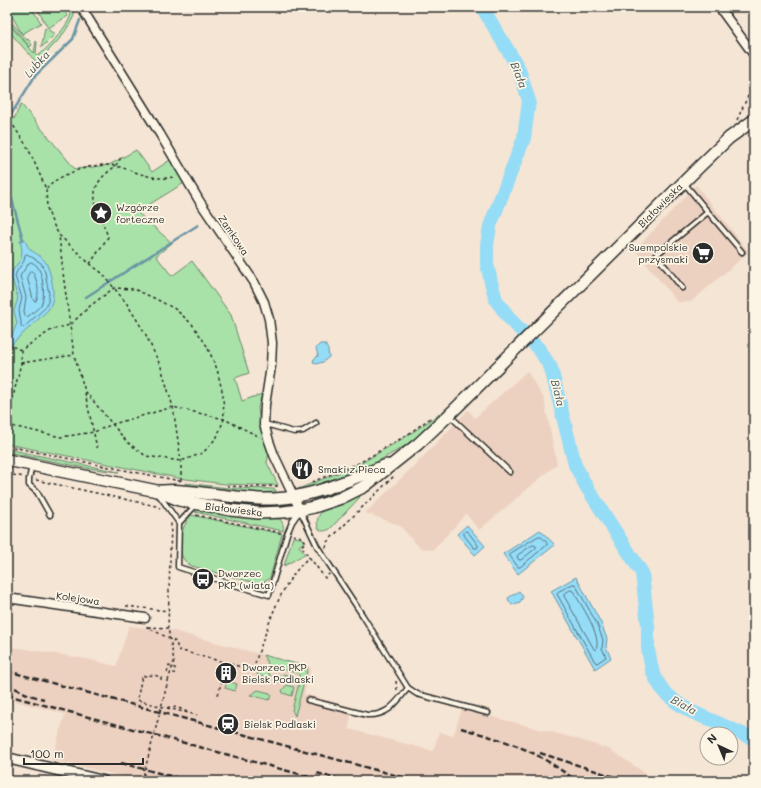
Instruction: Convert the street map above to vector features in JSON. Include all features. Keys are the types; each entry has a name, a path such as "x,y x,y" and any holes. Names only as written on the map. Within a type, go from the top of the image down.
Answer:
{"main road":[{"name":"Białowieska","path":"7,460 157,491 179,500 194,509 230,510 258,513 283,512 314,507 340,498 365,486 418,444 683,182 730,138 754,120"},
{"name":"Białowieska","path":"157,491 181,490 206,494 273,499 314,492 397,461"}],"street":[{"name":"Zamkowa","path":"81,7 152,121 200,202 254,282 264,302 269,319 272,343 271,366 264,424 274,455 300,510"},
{"path":"719,7 754,55"},
{"name":"Kolejowa","path":"7,598 145,618"},
{"path":"7,758 75,778 103,781"}],"lane":[{"path":"683,182 742,252"},
{"path":"682,288 656,255 708,212"},
{"path":"449,415 510,472"},
{"path":"264,424 294,432 303,431 316,423"},
{"path":"32,466 29,485 37,492 50,515"},
{"path":"157,491 179,523 178,566 269,596 287,534 292,522 300,510"},
{"path":"179,523 194,509 206,494"},
{"path":"300,510 317,546 408,688 417,694 488,713"},
{"path":"308,700 367,715 374,715 382,714 389,710 408,688"}],"path":[{"path":"736,123 754,83"},
{"path":"7,116 28,148 40,175 46,189 47,208 59,235 90,264 102,273 127,304 145,333 161,368 173,407 181,461 181,481 7,446"},
{"path":"90,264 108,237 95,207 95,191 102,177 115,166 122,156"},
{"path":"46,189 57,179 71,172 92,166 115,166 152,177 170,178 183,174"},
{"path":"59,235 74,355 85,391 97,448"},
{"path":"21,350 53,329 70,325 90,306 114,288 134,289 175,309 192,324 207,346 217,369 223,395 224,419 217,437 203,453 181,461 146,456 127,442 85,391"},
{"path":"7,344 21,350"},
{"path":"21,350 21,363 7,424 61,437 94,432 113,424 173,407 224,419 269,441"},
{"path":"21,363 74,355"},
{"path":"312,482 359,463 436,415"},
{"path":"326,550 327,542 398,472"},
{"path":"7,474 156,506 163,510"},
{"path":"277,480 280,486"},
{"path":"226,486 280,486"},
{"path":"194,509 282,533"},
{"path":"142,781 174,660 168,628 171,523 167,517"},
{"path":"293,535 302,537 306,542 301,546 324,578 329,574"},
{"path":"145,618 147,627 176,642 178,650 253,670 274,610 283,591 300,566 309,557"},
{"path":"147,627 168,628"},
{"path":"167,673 169,666 172,666"},
{"path":"172,666 175,668 174,674"},
{"path":"161,680 161,678 154,675 142,676 136,700 167,708 170,706 187,712"},
{"path":"395,677 397,692 401,697"},
{"path":"218,695 222,680"},
{"path":"161,706 197,715"}],"shaded area":[{"path":"696,185 749,252 691,302 677,302 635,250"},
{"path":"527,371 544,399 557,464 479,530 466,514 433,550 420,548 399,525 365,513 419,461 468,410 475,418"},
{"path":"129,626 170,630 311,668 304,694 352,707 349,729 433,751 439,732 453,736 462,709 574,738 609,749 657,781 143,781 52,760 65,714 7,699 7,646 87,659 116,666"}],"green space":[{"path":"7,7 31,7 41,23 22,34"},
{"path":"36,7 63,7 68,16 48,28"},
{"path":"68,7 72,7 74,16 66,30 58,41 36,62 7,29 7,22 34,53 36,41 36,55 38,56 47,48 67,23 71,13"},
{"path":"7,17 27,40 28,39 32,45 30,47 7,20"},
{"path":"45,28 55,34 42,47 41,46"},
{"path":"21,104 75,169 109,165 136,150 152,172 170,160 184,183 137,212 172,243 156,256 172,276 192,261 231,315 249,373 235,378 242,401 262,394 258,408 261,430 269,452 267,463 278,485 225,484 178,478 7,444 7,110 14,119"},
{"path":"451,406 422,434 405,446 375,463 328,483 301,490 298,489 358,465 407,436"},
{"path":"7,449 119,472 86,468 7,452"},
{"path":"378,472 353,487 335,495 313,502 312,500 336,491"},
{"path":"185,483 229,488 275,489 276,492 228,492 185,486"},
{"path":"359,495 360,497 330,529 321,531 319,529 317,522 318,517 323,510"},
{"path":"207,499 285,505 285,507 266,509 204,502"},
{"path":"199,510 240,517 280,519 283,525 283,531 195,512"},
{"path":"191,515 282,534 270,578 261,584 255,583 192,566 188,563 183,559 181,551 181,537 183,529"},
{"path":"293,537 301,538 304,542 299,546 305,554 284,566"},
{"path":"263,655 308,667 295,716 292,710 300,679 299,675 297,673 269,666"},
{"path":"264,669 267,670 271,677 270,679 257,675"},
{"path":"284,674 289,677 284,683 276,681 277,679"},
{"path":"227,681 237,684 235,691 225,688"},
{"path":"287,685 294,687 292,696 283,693 282,690"},
{"path":"258,690 270,693 272,696 269,700 250,695"}],"water":[{"path":"25,239 30,249 43,259 49,270 52,281 53,299 48,310 13,343 10,348 7,361 7,338 11,338 17,323 14,311 18,298 11,276 13,270 21,259 22,250 20,240"},
{"path":"320,344 325,344 329,357 323,362 316,364 313,362 318,356 316,348"},
{"path":"467,525 485,546 475,555 457,534"},
{"path":"540,530 555,545 518,574 503,554"},
{"path":"576,577 601,623 607,639 606,647 611,658 595,669 551,591"},
{"path":"519,591 523,597 520,602 512,605 508,598"}],"waterway":[{"name":"Biała","path":"482,7 519,69 529,101 524,138 490,226 487,245 487,264 496,300 510,319 539,349 551,368 575,465 586,486 642,573 648,626 648,649 652,670 657,681 664,692 690,711 754,739"},
{"name":"Lubka","path":"7,121 35,76 73,39 80,20"},
{"name":"Lubka","path":"7,185 23,240"},
{"path":"86,297 198,225"}],"railway":[{"path":"7,671 417,781"},
{"path":"7,684 29,695 44,699"},
{"path":"7,695 325,781"},
{"path":"461,728 501,740 531,752 577,781"},
{"path":"540,753 624,780"},
{"path":"121,763 189,781"},
{"path":"317,773 346,781"}],"place":[{"name":"Wzgórze forteczne","path":"101,213"},
{"name":"Suempolskie przysmaki","path":"703,253"},
{"name":"Smaki z Pieca","path":"302,469"},
{"name":"Dworzec PKP (wiata)","path":"203,579"},
{"name":"Dworzec PKP Bielsk Podlaski","path":"226,673"},
{"name":"Bielsk Podlaski","path":"228,724"}]}
